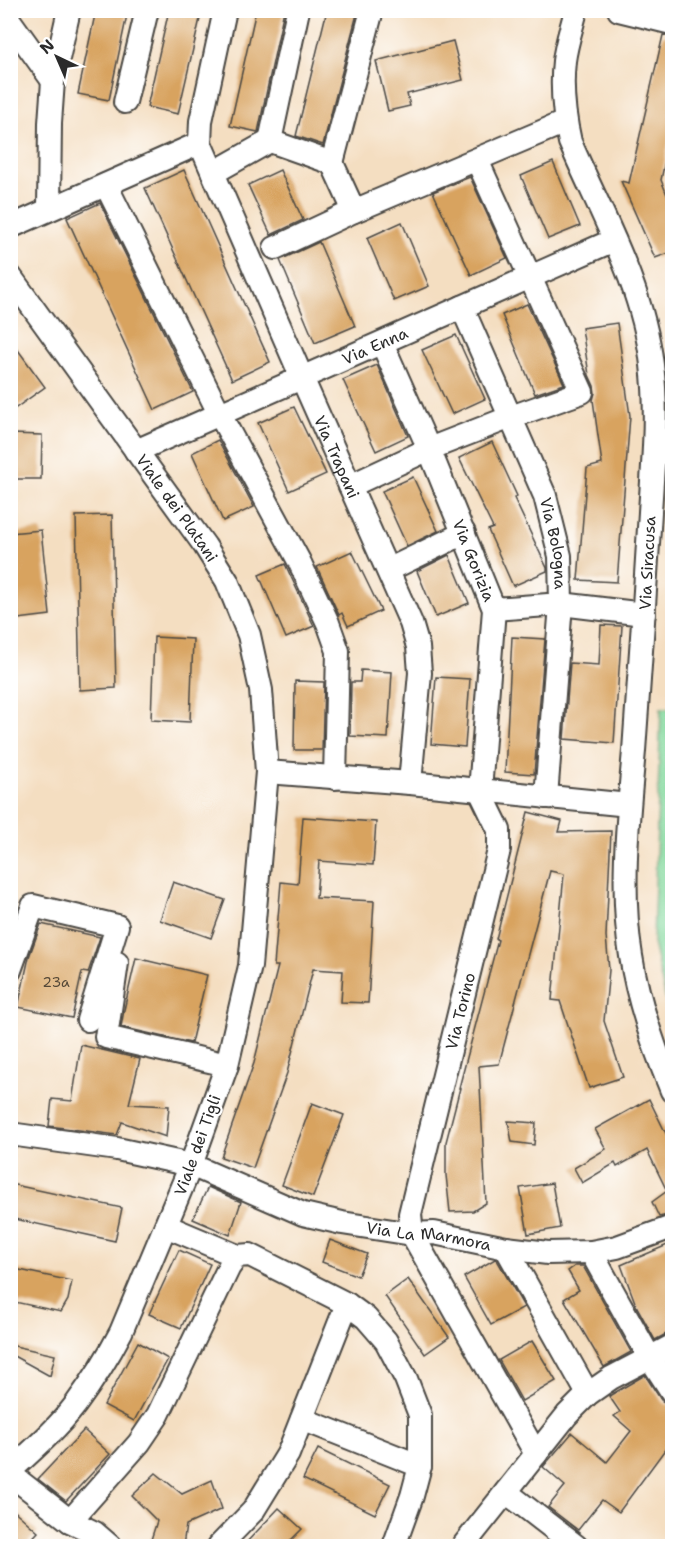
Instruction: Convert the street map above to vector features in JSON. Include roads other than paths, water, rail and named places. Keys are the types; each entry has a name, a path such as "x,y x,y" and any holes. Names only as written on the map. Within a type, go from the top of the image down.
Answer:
{"street":[{"path":"49,209 53,81 69,10"},
{"path":"125,102 147,10"},
{"path":"10,227 200,143 201,121 225,10"},
{"path":"213,173 270,141 298,10"},
{"path":"354,211 332,164 372,10"},
{"name":"Via Siracusa","path":"576,10 564,60 565,122 570,142 633,283 645,324 652,365 655,414 644,614 629,805 626,907 631,956 652,1040 672,1091"},
{"path":"619,10 672,23"},
{"path":"10,21 53,81"},
{"path":"275,248 354,211 565,122"},
{"path":"270,141 332,164"},
{"name":"Via Trapani","path":"200,143 411,623 418,647 420,673 410,783"},
{"path":"350,486 429,449 582,392 477,160"},
{"path":"106,185 220,415 299,561 328,623 338,651 335,778"},
{"name":"Via Enna","path":"136,451 614,240"},
{"name":"Viale dei Platani","path":"10,276 206,546 227,581 249,635 261,690 267,772"},
{"name":"Via Bologna","path":"462,307 545,496 560,556 561,604 546,797"},
{"name":"Via Gorizia","path":"382,343 429,449 494,609 480,791"},
{"path":"388,570 464,533"},
{"path":"494,609 561,604 644,614"},
{"path":"267,772 410,783 629,805"},
{"name":"Viale dei Tigli","path":"10,1473 70,1412 108,1358 191,1165 227,1065 250,966 267,772"},
{"name":"Via Torino","path":"412,1234 410,1214 499,850 499,830 480,791"},
{"path":"10,970 33,906 117,926"},
{"path":"117,926 121,941 106,1037 227,1065"},
{"path":"88,1020 117,926"},
{"name":"Via La Marmora","path":"10,1134 117,1149 191,1165 303,1214 342,1223 412,1234 434,1233 506,1248 548,1253 591,1252 617,1247 672,1227"},
{"path":"166,1226 237,1256 250,1255 347,1304 366,1318 386,1341 406,1379 420,1415 420,1466 394,1546"},
{"path":"412,1234 536,1454"},
{"path":"506,1248 588,1394"},
{"path":"591,1252 650,1358 672,1392"},
{"path":"70,1521 139,1443 158,1415 229,1267 237,1256"},
{"path":"219,1546 253,1510 288,1454 347,1304"},
{"path":"463,1546 567,1415 588,1394 611,1378 672,1346"},
{"path":"302,1419 420,1466"},
{"path":"10,1473 70,1521 95,1533 110,1546"},
{"path":"506,1492 549,1539 576,1546"}]}
